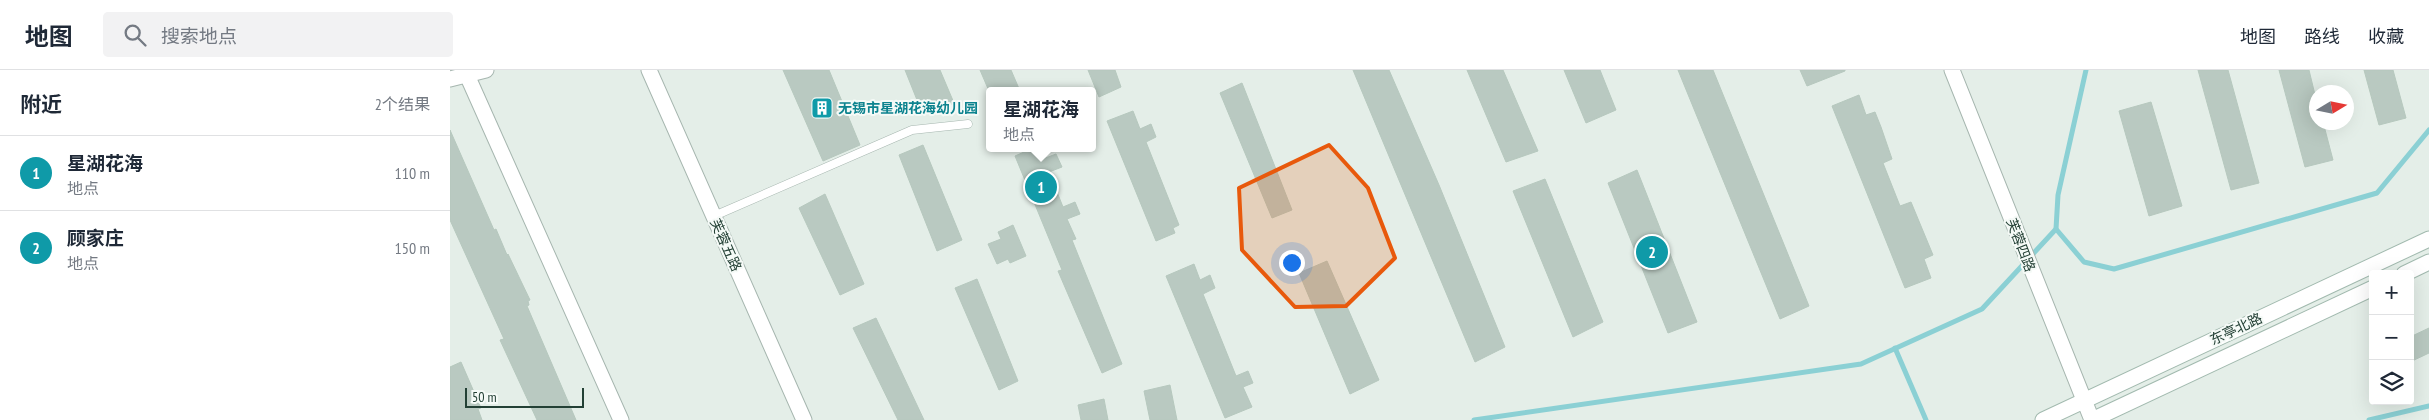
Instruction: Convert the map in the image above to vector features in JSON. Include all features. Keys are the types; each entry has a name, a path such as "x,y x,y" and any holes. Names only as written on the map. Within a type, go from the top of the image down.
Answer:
{"street":[{"path":"450,79 486,70"},
{"name":"芙蓉五路","path":"649,70 804,420"},
{"name":"芙蓉四路","path":"1952,70 2092,420"},
{"path":"468,75 621,420"},
{"name":"东亭北路","path":"2043,420 2429,239"},
{"path":"2412,270 2429,262"},
{"name":"东亭北路","path":"2092,420 2369,290"}],"lane":[{"path":"714,216 912,130 968,124"}],"highlighted area":[{"path":"1329,145 1368,188 1395,258 1346,306 1295,307 1242,250 1239,188"}],"building":[{"name":"无锡市星湖花海幼儿园","path":"783,70 829,70 860,145 823,161"},
{"path":"905,70 940,70 954,103 941,109 938,103 921,110"},
{"path":"980,70 1011,70 1018,87 987,87"},
{"path":"1088,70 1115,70 1121,87 1099,97"},
{"path":"1353,70 1389,70 1439,185 1505,347 1475,362"},
{"path":"1467,70 1503,70 1538,151 1506,162"},
{"path":"1564,70 1600,70 1616,110 1586,123"},
{"path":"1678,70 1713,70 1809,306 1780,319"},
{"path":"1800,70 1845,70 1845,71 1807,86"},
{"path":"2198,70 2228,70 2259,183 2231,190"},
{"path":"2279,70 2309,70 2313,85 2309,85 2309,130 2325,130 2333,160 2305,167"},
{"path":"2364,70 2393,70 2406,118 2379,125"},
{"path":"1242,83 1292,210 1272,218 1220,93"},
{"path":"1859,95 1866,115 1875,112 1881,127 1892,159 1883,163 1900,206 1911,202 1933,255 1924,259 1931,278 1905,288 1832,106"},
{"path":"2151,102 2182,206 2149,216 2119,111"},
{"path":"1133,111 1140,129 1151,124 1156,137 1146,142 1179,225 1173,228 1175,233 1156,241 1107,121"},
{"path":"450,130 494,230 496,229 530,300 527,306 576,420 537,420 500,340 504,339 450,220"},
{"path":"923,145 962,240 937,251 899,155"},
{"path":"1024,152 1040,152 1043,159 1056,154 1062,167 1049,172 1063,207 1075,202 1080,214 1067,219 1076,239 1072,240 1122,364 1102,373 1058,271 1062,270 1015,156"},
{"path":"1637,170 1697,322 1668,333 1608,183"},
{"path":"1545,179 1603,322 1573,337 1513,191"},
{"path":"825,194 864,284 840,295 799,208"},
{"path":"1013,225 1026,256 1010,263 1008,259 997,264 988,244 1001,239 998,232"},
{"path":"1327,261 1379,380 1350,394 1299,273"},
{"path":"1194,264 1200,280 1210,275 1215,288 1203,294 1236,376 1248,371 1253,383 1243,387 1252,407 1225,418 1166,276"},
{"path":"977,279 1018,381 999,390 955,288"},
{"path":"876,318 924,420 898,420 853,328"},
{"path":"2429,328 2429,353 2414,360 2414,360 2414,335"},
{"path":"461,362 481,408 478,409 482,420 450,420 450,367"},
{"path":"1170,385 1177,420 1150,420 1144,391"},
{"path":"1104,399 1108,420 1081,420 1078,405"}],"waterway":[{"path":"2056,229 2058,195 2086,70"},
{"path":"1474,420 1861,364 1982,309 2056,229 2084,262 2114,269 2377,193 2429,130"},
{"path":"1895,348 1926,420"},
{"path":"2369,420 2429,406"}],"place":[{"name":"无锡市星湖花海幼儿园","path":"822,108"},
{"name":"星湖花海","path":"1041,187"},
{"name":"顾家庄","path":"1652,252"}]}
